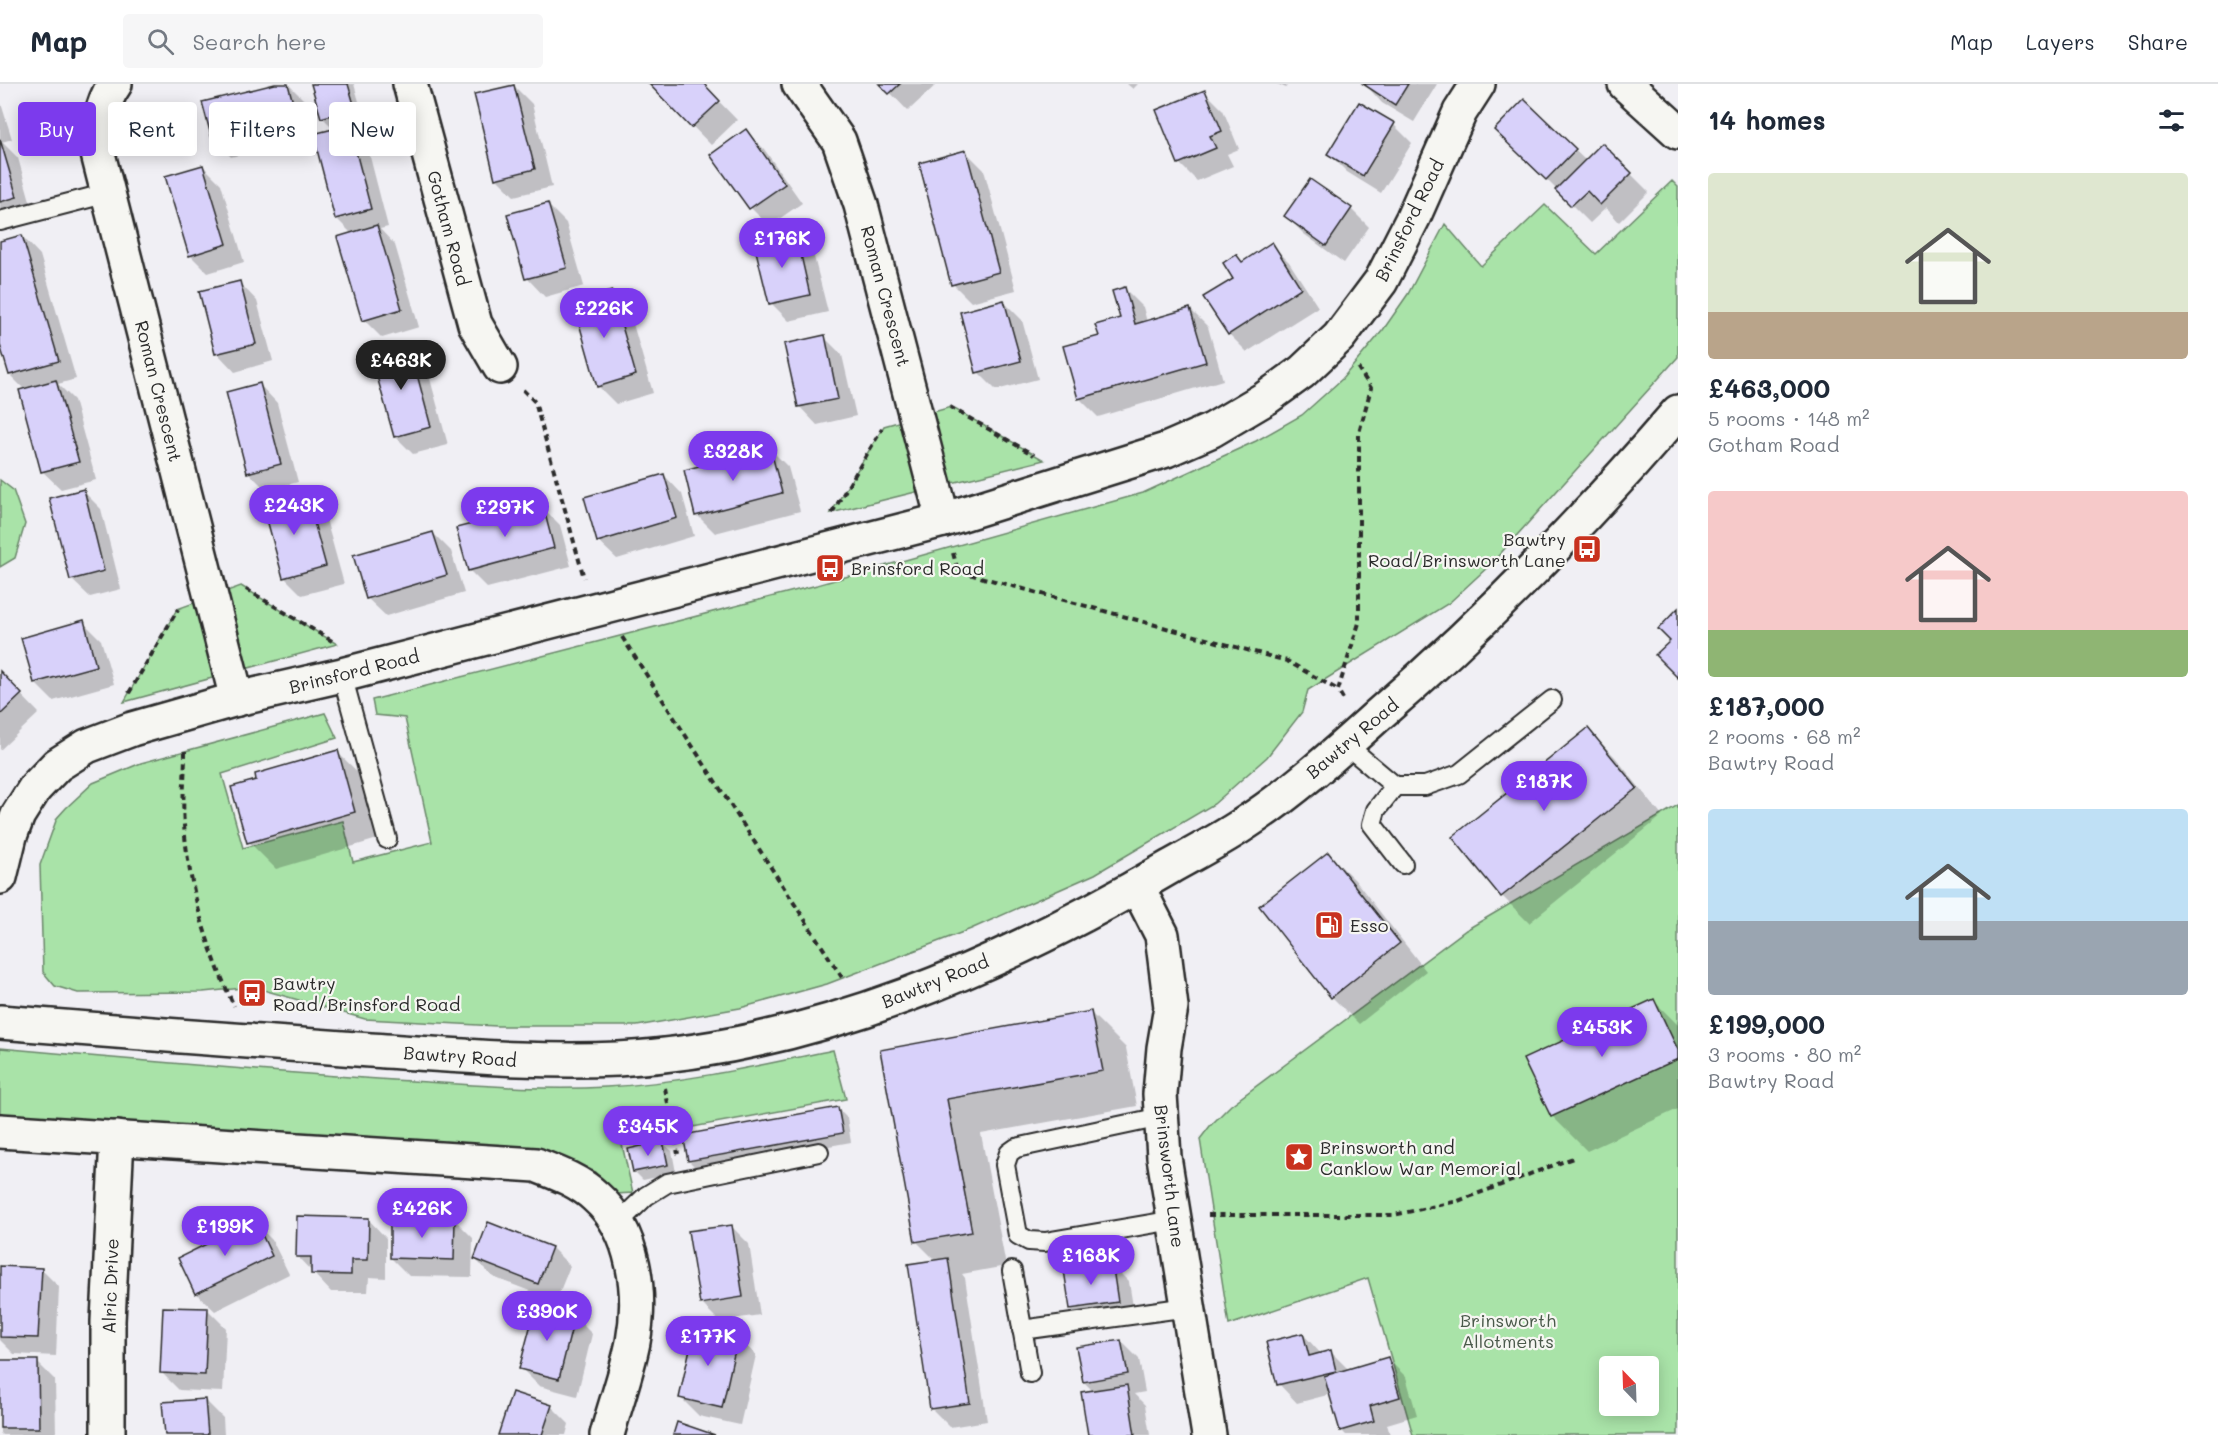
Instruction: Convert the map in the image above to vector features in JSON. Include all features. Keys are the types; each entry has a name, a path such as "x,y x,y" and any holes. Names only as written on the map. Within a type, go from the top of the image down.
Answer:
{"street":[{"name":"Roman Crescent","path":"115,84 99,121 97,150 237,699"},
{"name":"Gotham Road","path":"410,84 475,324 500,367"},
{"name":"Roman Crescent","path":"799,84 839,141 861,205 943,520"},
{"name":"Brinsford Road","path":"0,876 5,833 35,788 57,765 87,746 132,729 237,699 342,675 943,520 1166,450 1212,430 1266,398 1302,372 1339,337 1381,281 1413,218 1460,112 1478,84"},
{"path":"1633,87 1678,132"},
{"name":"Bawtry Road","path":"0,1022 521,1060 618,1059 689,1052 759,1038 863,1010 940,982 1079,918 1246,823 1353,738 1514,591 1678,412"},
{"name":"Brinsworth Lane","path":"1137,886 1162,935 1171,1007 1164,1048 1160,1094 1164,1157 1209,1435"},
{"path":"0,1131 536,1165 571,1179 597,1197 618,1223 632,1261 636,1298 633,1341 607,1435"},
{"name":"Alric Drive","path":"108,1435 108,1321 117,1138"}],"lane":[{"path":"0,222 108,193"},
{"path":"342,675 387,839"},
{"path":"1353,738 1395,786 1425,786 1459,774 1552,700"},
{"path":"1395,786 1376,810 1372,824 1403,864"},
{"path":"1161,1117 1016,1148 1009,1153 1005,1165 1018,1235 1029,1241 1045,1242 1174,1220"},
{"path":"618,1223 646,1196 667,1183 819,1152"},
{"path":"1012,1271 1030,1373"},
{"path":"1022,1330 1188,1307"}],"path":[{"path":"1339,337 1371,388 1359,433 1359,623 1338,690 1353,738"},
{"path":"500,367 534,402 584,579 863,1010"},
{"path":"943,520 958,572 1287,661 1338,690"},
{"path":"102,741 204,564 375,666"},
{"path":"185,715 184,823 189,868 196,903 214,963 250,1042"},
{"path":"658,1055 682,1179"},
{"path":"1174,1220 1212,1214 1394,1215 1458,1201 1573,1158"}],"green space":[{"path":"1672,181 1678,187 1678,357 1490,565 1449,603 1308,690 1302,712 1267,757 1214,804 1095,874 971,929 827,984 740,1008 637,1026 497,1026 365,1019 253,987 203,992 78,993 55,986 43,972 40,865 57,818 93,783 141,763 325,713 337,738 222,774 243,848 343,821 353,862 432,842 405,718 375,715 372,700 817,585 1143,493 1256,441 1302,415 1342,379 1383,330 1408,294 1445,224 1481,266 1545,205 1596,254"},
{"path":"951,407 1044,460 831,513 884,426"},
{"path":"0,480 13,490 25,524 15,558 0,567"},
{"path":"241,586 337,644 124,702 177,609"},
{"name":"Brinsworth Allotments","path":"1678,805 1678,1435 1413,1435 1368,1278 1229,1325 1200,1139 1231,1105 1466,930"},
{"path":"0,1048 344,1077 526,1088 606,1087 663,1082 833,1050 846,1099 621,1140 633,1193 615,1194 594,1171 548,1150 0,1116"}],"building":[{"path":"275,84 288,84 293,102 209,102 209,128 202,102"},
{"path":"311,84 348,84 353,102 329,102 329,116 321,118"},
{"path":"649,84 704,84 720,101 691,128"},
{"path":"879,84 900,84 889,94"},
{"path":"1363,84 1408,84 1395,105"},
{"path":"514,85 535,169 495,179 474,94"},
{"path":"1205,90 1222,131 1210,136 1216,148 1178,164 1156,110"},
{"path":"1524,99 1576,149 1546,180 1494,130"},
{"path":"1359,102 1395,123 1363,176 1327,154"},
{"path":"746,129 785,184 749,209 710,155"},
{"path":"329,130 329,156 357,156 371,209 335,219 317,149 317,133"},
{"path":"0,139 17,197 0,202"},
{"path":"1602,143 1632,173 1600,205 1587,191 1571,206 1555,190"},
{"path":"966,150 999,272 951,285 919,163"},
{"path":"203,165 227,244 189,256 165,176"},
{"path":"1310,179 1352,208 1326,246 1284,216"},
{"path":"548,203 567,268 525,279 507,214"},
{"path":"377,225 402,309 362,321 337,237"},
{"path":"796,233 810,295 769,304 754,243"},
{"path":"22,235 59,361 9,375 0,345 0,241"},
{"path":"1272,242 1301,288 1228,335 1203,297 1233,279 1223,263 1236,254 1242,262"},
{"path":"240,281 256,344 215,354 199,291"},
{"path":"1125,287 1135,324 1190,308 1206,362 1078,399 1063,346 1099,336 1095,325 1120,318 1112,291"},
{"path":"612,291 636,375 597,387 573,302"},
{"path":"1004,300 1021,361 976,373 960,312"},
{"path":"825,335 838,399 798,407 784,344"},
{"path":"409,344 431,427 394,437 371,355"},
{"path":"56,380 79,462 41,472 19,390"},
{"path":"260,383 281,464 247,473 226,392"},
{"path":"770,447 782,493 695,516 684,470"},
{"path":"664,474 677,518 597,542 584,497"},
{"path":"84,489 104,571 70,580 49,498"},
{"path":"306,493 326,566 283,578 263,505"},
{"path":"543,506 554,548 468,571 456,528"},
{"path":"433,532 447,575 366,599 353,555"},
{"path":"1678,608 1678,678 1655,655 1670,641 1658,629"},
{"path":"84,620 96,666 34,683 21,638"},
{"path":"0,671 22,694 0,715"},
{"path":"1588,728 1637,788 1501,897 1452,837"},
{"path":"338,750 355,812 247,843 231,787 256,780 255,774"},
{"name":"Esso","path":"1328,852 1400,943 1331,998 1259,906"},
{"path":"1654,999 1678,1050 1678,1059 1551,1117 1523,1059"},
{"path":"1091,1011 1103,1071 947,1099 972,1232 915,1242 880,1050"},
{"path":"838,1107 843,1133 688,1161 683,1135"},
{"path":"663,1141 668,1165 633,1172 628,1149"},
{"path":"297,1216 369,1218 368,1260 351,1260 351,1275 311,1274 311,1257 296,1257"},
{"path":"390,1218 455,1219 454,1260 390,1258"},
{"path":"255,1220 272,1256 195,1294 178,1258"},
{"path":"488,1222 552,1247 538,1284 474,1259"},
{"path":"732,1225 743,1297 700,1304 688,1231"},
{"path":"948,1258 970,1403 930,1409 908,1264"},
{"path":"1112,1262 1118,1302 1070,1309 1064,1270"},
{"path":"0,1266 42,1268 38,1338 0,1337"},
{"path":"536,1305 575,1315 559,1379 519,1369"},
{"path":"163,1307 208,1308 205,1375 160,1373"},
{"path":"695,1326 738,1336 722,1408 679,1398"},
{"path":"1303,1333 1309,1356 1331,1350 1336,1371 1277,1385 1266,1342"},
{"path":"1121,1340 1128,1374 1083,1382 1076,1347"},
{"path":"1388,1357 1400,1397 1370,1406 1374,1421 1340,1431 1324,1376"},
{"path":"0,1360 38,1360 39,1428 0,1428"},
{"path":"1127,1385 1135,1435 1088,1435 1081,1392"},
{"path":"512,1392 552,1405 542,1435 498,1435"},
{"path":"205,1399 208,1435 165,1435 162,1402"},
{"path":"677,1422 715,1435 673,1435"}],"place":[{"name":"Bawtry Road/Brinsworth Lane","path":"1587,549"},
{"name":"Brinsford Road","path":"830,568"},
{"name":"Esso","path":"1329,925"},
{"name":"Bawtry Road/Brinsford Road","path":"252,993"},
{"name":"Brinsworth and Canklow War Memorial","path":"1299,1157"}]}
